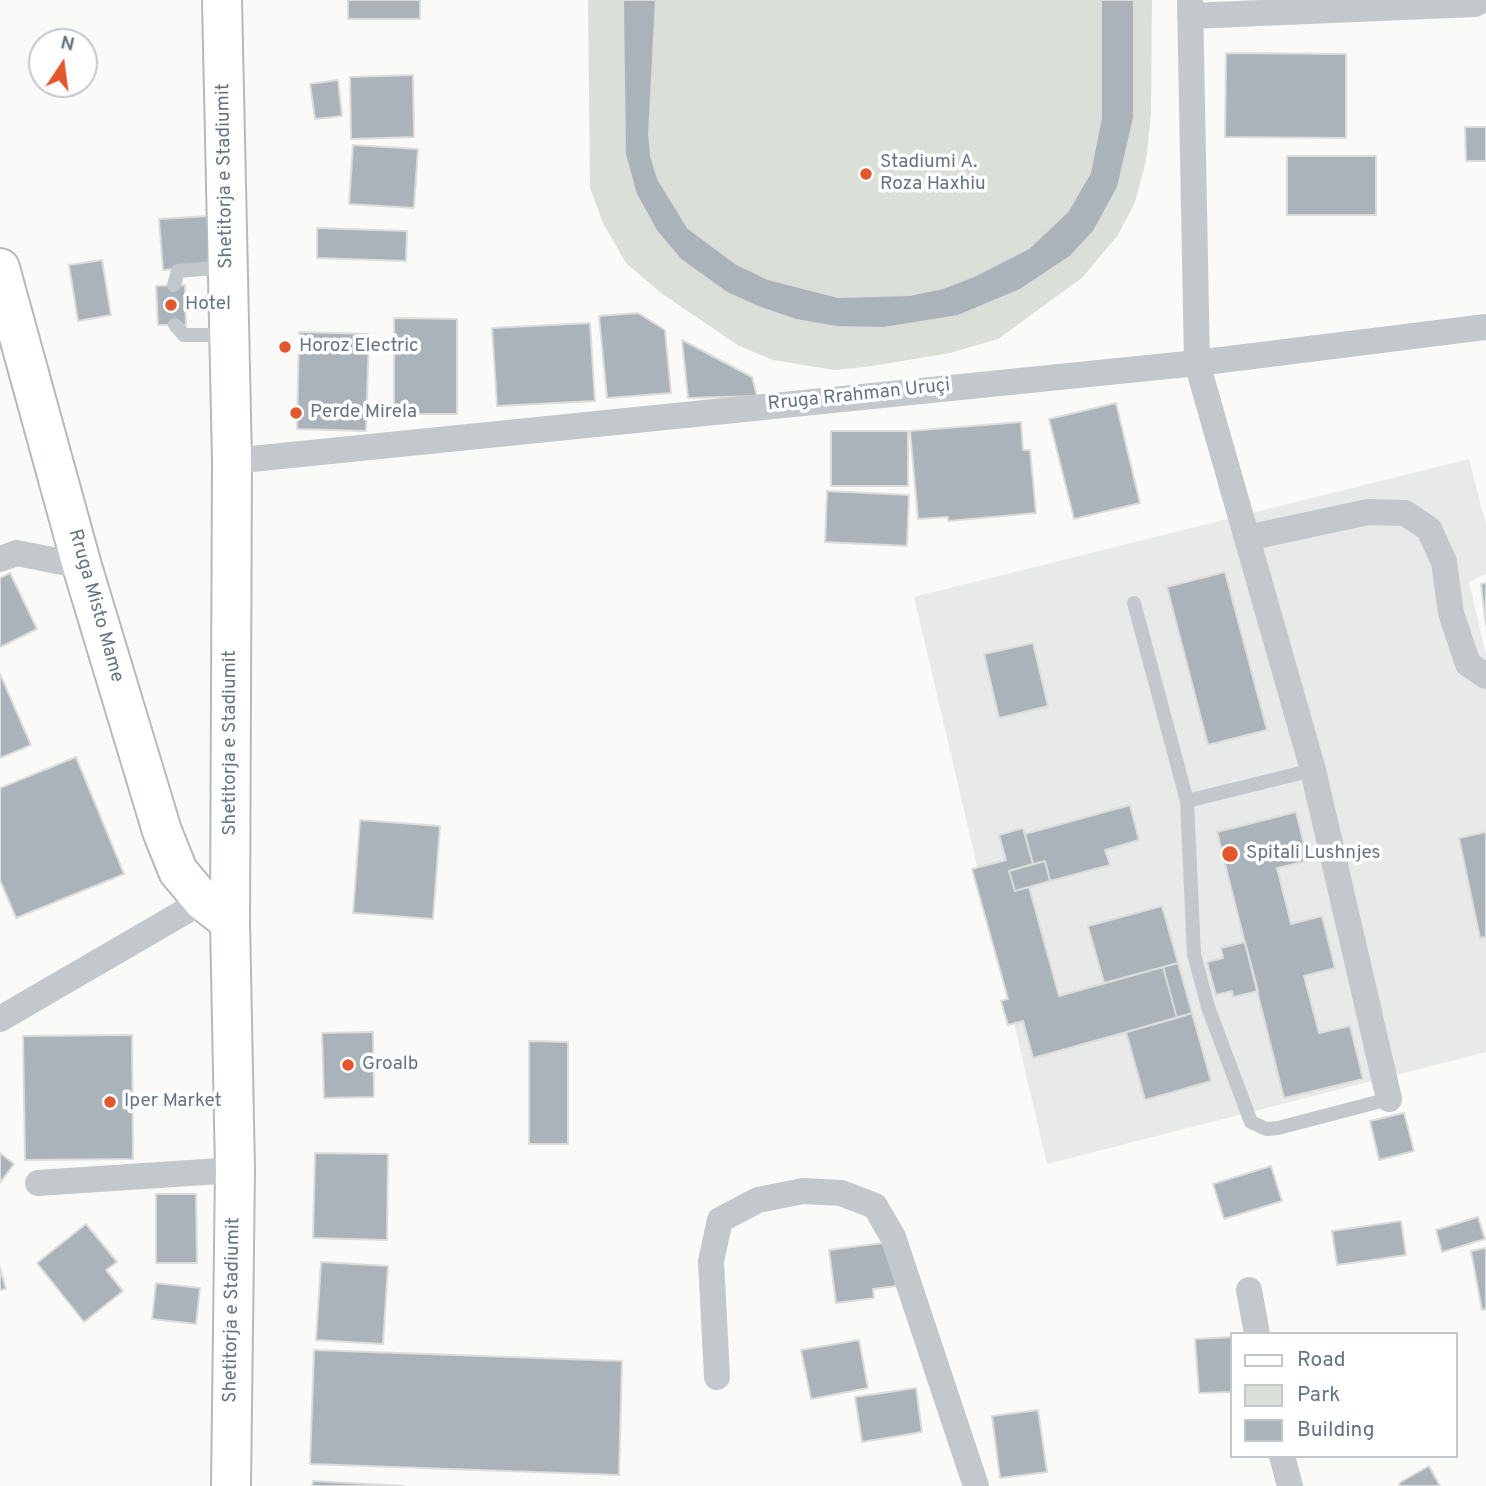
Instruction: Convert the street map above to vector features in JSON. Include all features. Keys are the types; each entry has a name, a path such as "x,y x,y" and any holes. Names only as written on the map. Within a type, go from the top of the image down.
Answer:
{"main road":[{"name":"Shetitorja e Stadiumit","path":"222,0 232,461 216,912 235,1170 231,1486"},
{"name":"Rruga Misto Mame","path":"0,268 82,566 162,831 178,871 216,912"}],"street":[{"path":"1389,1099 1313,770 1197,363 1190,8 1475,4 1482,0"},
{"name":"Rruga Rrahman Uruçi","path":"232,461 1197,363 1486,327"},
{"path":"1247,538 1368,512 1405,513 1429,529 1444,562 1451,613 1468,664 1486,676"},
{"path":"6,550 82,566"},
{"path":"0,1019 216,912"},
{"path":"38,1183 235,1170"},
{"path":"717,1377 711,1261 720,1220 758,1199 803,1191 841,1194 875,1206 893,1237 976,1486"},
{"path":"1249,1290 1257,1332"},
{"path":"1283,1458 1290,1486"}],"lane":[{"path":"174,285 178,271 228,267"},
{"path":"175,325 184,335 230,335"},
{"path":"1134,603 1186,801 1194,954 1208,1007 1251,1122 1266,1129 1278,1128 1389,1099"},
{"path":"1186,801 1313,770"}],"shaded area":[{"name":"Spitali Lushnjes","path":"1469,459 1486,525 1486,574 1469,582 1486,655 1486,1052 1047,1164 914,597"}],"green space":[{"name":"Stadiumi A. Roza Haxhiu","path":"588,0 1152,0 1151,114 1146,161 1135,202 1118,235 1082,278 998,339 950,353 834,370 773,360 739,346 661,293 626,263 603,223 590,188"}],"building":[{"path":"348,0 420,0 420,19 348,19"},
{"path":"623,0 656,0 649,134 651,156 658,179 688,228 735,263 768,279 838,297 910,295 943,288 974,276 1029,248 1068,211 1090,173 1101,118 1101,0 1134,0 1134,117 1118,187 1094,231 1071,256 1020,290 958,316 883,328 837,327 796,320 758,307 727,293 680,259 657,232 636,194 625,154"},
{"path":"1226,53 1346,54 1346,138 1225,137"},
{"path":"413,75 414,137 351,139 350,77"},
{"path":"338,80 342,116 315,119 310,84"},
{"path":"1465,127 1486,127 1486,161 1466,161"},
{"path":"353,145 418,149 414,208 349,204"},
{"path":"1287,156 1376,156 1376,215 1287,215"},
{"path":"209,216 213,266 163,270 159,219"},
{"path":"317,228 407,231 406,261 317,258"},
{"path":"102,260 111,315 78,321 69,265"},
{"name":"Hotel","path":"185,285 186,325 158,325 156,286"},
{"path":"638,313 665,330 671,393 607,398 599,316"},
{"path":"394,318 457,319 457,414 394,414"},
{"path":"590,323 595,401 497,406 492,328"},
{"path":"299,332 369,334 366,431 297,429"},
{"path":"682,340 752,377 757,396 688,398"},
{"path":"1116,403 1140,503 1074,519 1049,419"},
{"path":"1021,422 1023,450 1030,450 1036,513 948,521 948,517 918,519 910,431"},
{"path":"831,431 908,431 908,486 831,486"},
{"path":"827,491 909,495 907,546 825,542"},
{"path":"1225,572 1267,730 1208,745 1167,587"},
{"path":"10,573 37,629 0,647 0,578"},
{"path":"1486,583 1486,625 1481,584"},
{"path":"1033,643 1048,706 999,718 984,654"},
{"path":"0,674 31,745 0,758"},
{"path":"76,757 124,874 16,918 0,880 0,788"},
{"path":"1130,805 1139,840 1105,850 1110,865 1050,881 1045,861 1033,864 1025,834"},
{"path":"1296,812 1308,861 1277,868 1291,924 1322,916 1335,968 1304,976 1319,1033 1350,1026 1363,1079 1284,1098 1217,832"},
{"path":"360,820 440,826 433,919 353,913"},
{"path":"1023,828 1033,864 1009,871 1015,891 1029,887 1059,996 1163,967 1177,1018 1033,1058 1023,1021 1008,1025 1001,1001 1008,999 972,869 1006,860 999,835"},
{"path":"1486,832 1486,937 1480,938 1459,838"},
{"path":"1045,861 1050,881 1015,891 1009,871"},
{"path":"1162,906 1178,963 1104,983 1088,926"},
{"path":"1245,942 1258,991 1233,997 1232,991 1216,995 1207,962 1223,958 1221,948"},
{"path":"1178,963 1192,1013 1177,1018 1163,967"},
{"path":"1192,1013 1211,1081 1145,1100 1126,1032"},
{"name":"Groalb","path":"373,1032 374,1097 324,1098 322,1033"},
{"path":"132,1035 133,1159 25,1160 23,1036"},
{"path":"529,1041 568,1042 568,1144 529,1144"},
{"path":"1404,1113 1414,1151 1379,1160 1370,1121"},
{"path":"0,1153 14,1164 0,1183"},
{"path":"315,1153 388,1154 387,1240 313,1238"},
{"path":"1271,1166 1282,1201 1224,1219 1213,1184"},
{"path":"156,1194 196,1194 197,1263 156,1263"},
{"path":"1478,1217 1485,1239 1442,1252 1436,1230"},
{"path":"1401,1221 1406,1255 1337,1265 1332,1231"},
{"path":"86,1224 117,1262 106,1270 123,1291 84,1322 37,1263"},
{"path":"890,1242 896,1286 873,1289 874,1298 836,1303 829,1250"},
{"path":"1486,1248 1486,1309 1482,1310 1471,1251"},
{"path":"321,1262 388,1266 383,1344 316,1340"},
{"path":"0,1268 6,1289 0,1290"},
{"path":"156,1283 200,1288 196,1324 152,1319"},
{"path":"1230,1337 1230,1392 1199,1393 1195,1339"},
{"path":"859,1340 868,1388 811,1399 801,1350"},
{"path":"314,1350 622,1361 619,1475 310,1464"},
{"path":"916,1388 922,1432 862,1442 855,1397"},
{"path":"1038,1410 1047,1472 1000,1478 992,1416"},
{"path":"1429,1466 1440,1486 1400,1486 1399,1483"},
{"path":"313,1481 404,1486 312,1486"}],"place":[{"name":"Stadiumi A. Roza Haxhiu","path":"866,174"},
{"name":"Hotel","path":"171,305"},
{"name":"Horoz Electric","path":"285,347"},
{"name":"Perde Mirela","path":"296,413"},
{"name":"Spitali Lushnjes","path":"1230,854"},
{"name":"Groalb","path":"348,1065"},
{"name":"Iper Market","path":"110,1102"}]}
